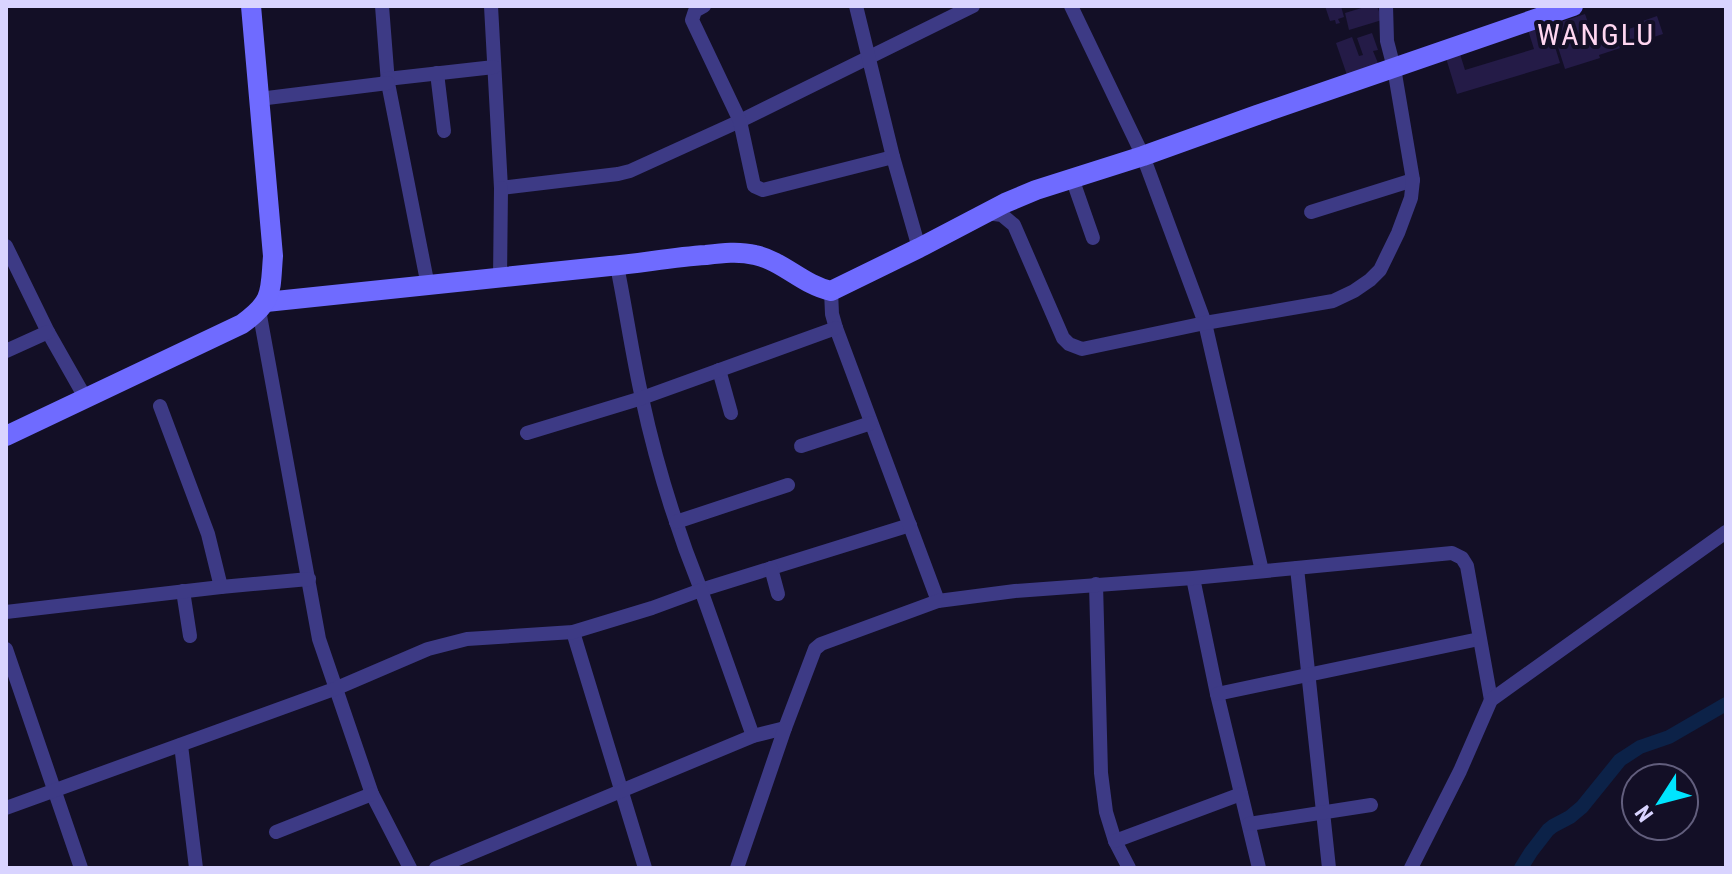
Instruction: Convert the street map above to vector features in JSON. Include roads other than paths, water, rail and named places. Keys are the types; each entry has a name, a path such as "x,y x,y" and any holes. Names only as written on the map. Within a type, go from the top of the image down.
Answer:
{"street":[{"path":"251,6 273,256 271,281 263,306 319,639 372,794 410,868"},
{"path":"382,6 388,81 428,286"},
{"path":"491,6 501,188 493,279"},
{"path":"704,6 695,11 692,20 740,121 754,186 763,190 893,157"},
{"path":"856,6 919,248"},
{"path":"501,188 625,173 740,121 973,6"},
{"path":"1071,6 1143,156 1205,323 1262,571"},
{"path":"985,213 1002,215 1014,225 1063,338 1076,348 1333,301 1354,291 1380,270 1411,198 1413,180 1385,28 1386,6"},
{"path":"6,436 242,324 263,306 694,255 739,253 774,261 813,286 831,291 1036,190 1143,156 1573,6"},
{"path":"259,99 494,67"},
{"path":"437,73 444,131"},
{"path":"1072,178 1093,238"},
{"path":"1311,212 1413,180"},
{"path":"6,246 48,332 86,399"},
{"path":"617,266 642,398 676,522 753,736"},
{"path":"831,291 836,328 938,601"},
{"path":"527,433 642,398 836,328"},
{"path":"6,351 48,332"},
{"path":"719,370 731,413"},
{"path":"160,406 208,534 221,587"},
{"path":"801,446 871,423"},
{"path":"676,522 788,485"},
{"path":"6,808 337,688 428,649 467,639 573,632 910,525"},
{"path":"1411,868 1460,771 1491,700 1726,532"},
{"path":"737,868 785,728 818,646 938,601 1452,553 1462,558 1467,566 1491,700"},
{"path":"771,568 778,594"},
{"path":"1297,568 1329,868"},
{"path":"1193,578 1259,868"},
{"path":"6,612 309,579"},
{"path":"1096,584 1101,773 1106,812 1115,841 1129,868"},
{"path":"183,591 190,636"},
{"path":"573,632 645,868"},
{"path":"1217,694 1479,639"},
{"path":"6,649 81,868"},
{"path":"436,868 753,736 785,728"},
{"path":"181,745 196,868"},
{"path":"276,832 372,794"},
{"path":"1115,841 1241,794"},
{"path":"1249,824 1371,805"}],"waterway":[{"path":"1521,868 1548,830 1582,807 1620,760 1640,747 1669,737 1726,704"}],"district":[{"name":"WANGLU","path":"1596,35"}]}
